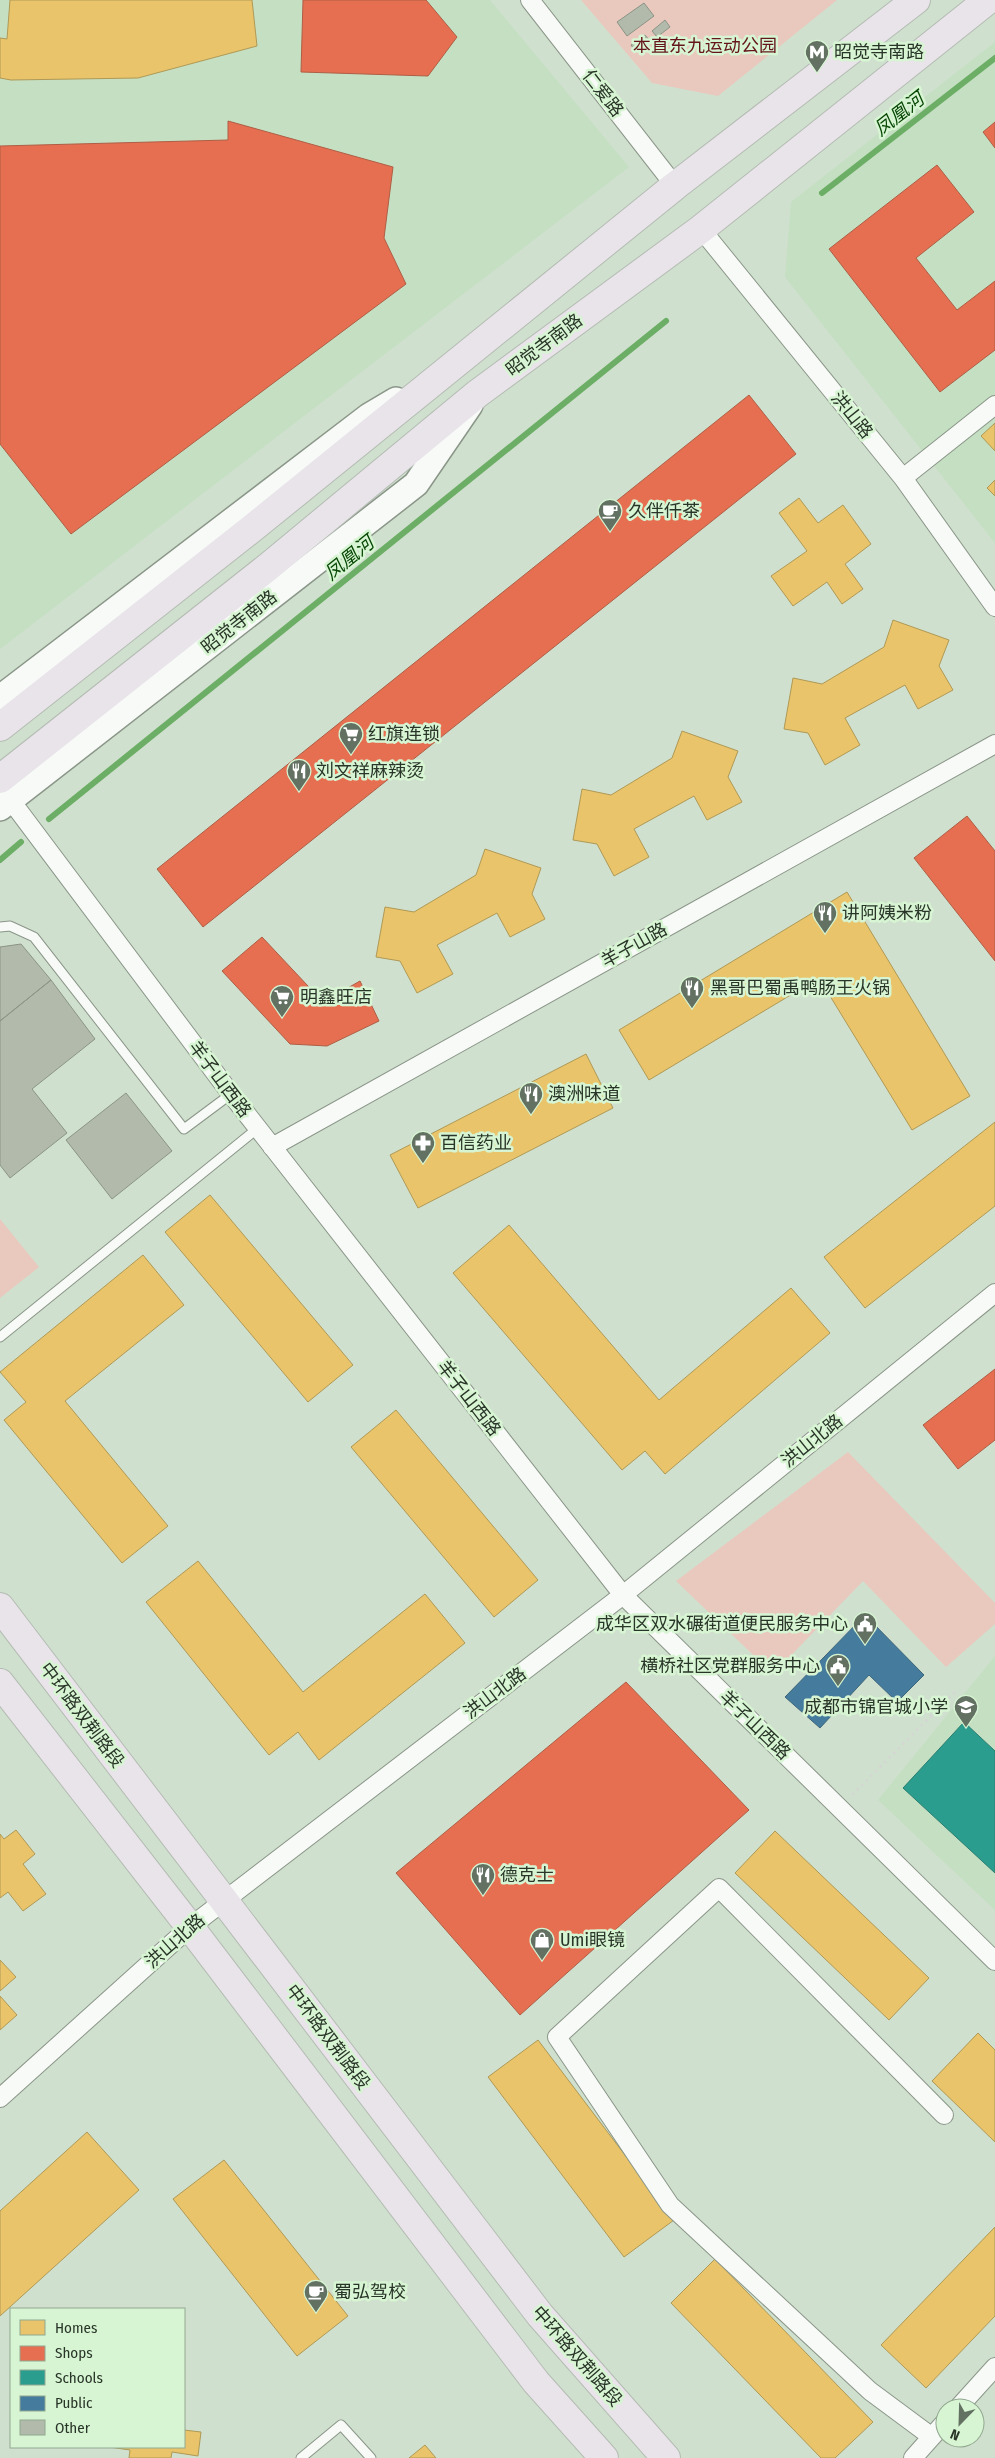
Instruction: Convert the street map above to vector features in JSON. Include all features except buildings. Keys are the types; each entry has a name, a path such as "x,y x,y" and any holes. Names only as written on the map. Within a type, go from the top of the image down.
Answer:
{"main road":[{"path":"0,727 456,365 675,186 916,0"},
{"name":"昭觉寺南路","path":"3,793 268,567 477,394 700,229 988,0"},
{"name":"中环路双荆路段","path":"0,1608 540,2315 666,2458"},
{"path":"0,1683 190,1927 536,2382 604,2458"}],"street":[{"name":"仁爱路","path":"530,0 675,186"},
{"name":"洪山路","path":"700,229 903,478 995,607"},
{"path":"0,698 369,416 456,365"},
{"name":"昭觉寺南路","path":"3,793 416,484 477,394"},
{"path":"903,478 995,405"},
{"name":"羊子山路","path":"272,1147 995,744"},
{"name":"羊子山西路","path":"3,793 231,1094 623,1595 995,1961"},
{"name":"洪山北路","path":"0,2098 190,1927 223,1900 623,1595 995,1293"},
{"path":"932,2437 870,2392 670,2204 557,2038 718,1888 944,2115"},
{"path":"967,2398 995,2366"},
{"path":"913,2458 935,2434"}],"lane":[{"path":"0,927 10,926 34,937 184,1129 231,1094"},
{"path":"0,1337 258,1128"},
{"path":"301,2458 341,2425 371,2458"}],"path":[{"path":"839,1807 957,1690"}],"shaded area":[{"path":"0,0 490,0 629,167 0,649"},
{"path":"995,42 995,543 785,277 791,202"},
{"name":"成都市锦官城小学","path":"995,1656 995,1910 878,1800"}],"green space":[{"name":"本直东九运动公园","path":"581,0 837,0 718,96 652,83"},
{"path":"0,1219 39,1267 0,1298"},
{"path":"848,1452 995,1603 995,1624 946,1667 863,1581 773,1674 676,1581"}],"waterway":[{"name":"凤凰河","path":"822,193 995,58"},
{"name":"凤凰河","path":"49,819 666,321"},
{"name":"凤凰河","path":"0,860 21,842"}],"place":[{"name":"昭觉寺南路","path":"817,73"},
{"name":"久伴仟茶","path":"610,532"},
{"name":"红旗连锁","path":"351,755"},
{"name":"刘文祥麻辣烫","path":"299,792"},
{"name":"讲阿姨米粉","path":"825,934"},
{"name":"黑哥巴蜀禹鸭肠王火锅","path":"692,1009"},
{"name":"明鑫旺店","path":"282,1018"},
{"name":"澳洲味道","path":"531,1115"},
{"name":"百信药业","path":"423,1164"},
{"name":"成华区双水碾街道便民服务中心","path":"865,1645"},
{"name":"横桥社区党群服务中心","path":"838,1687"},
{"name":"成都市锦官城小学","path":"966,1728"},
{"name":"德克士","path":"483,1896"},
{"name":"Umi眼镜","path":"542,1961"},
{"name":"蜀弘驾校","path":"316,2313"}]}
